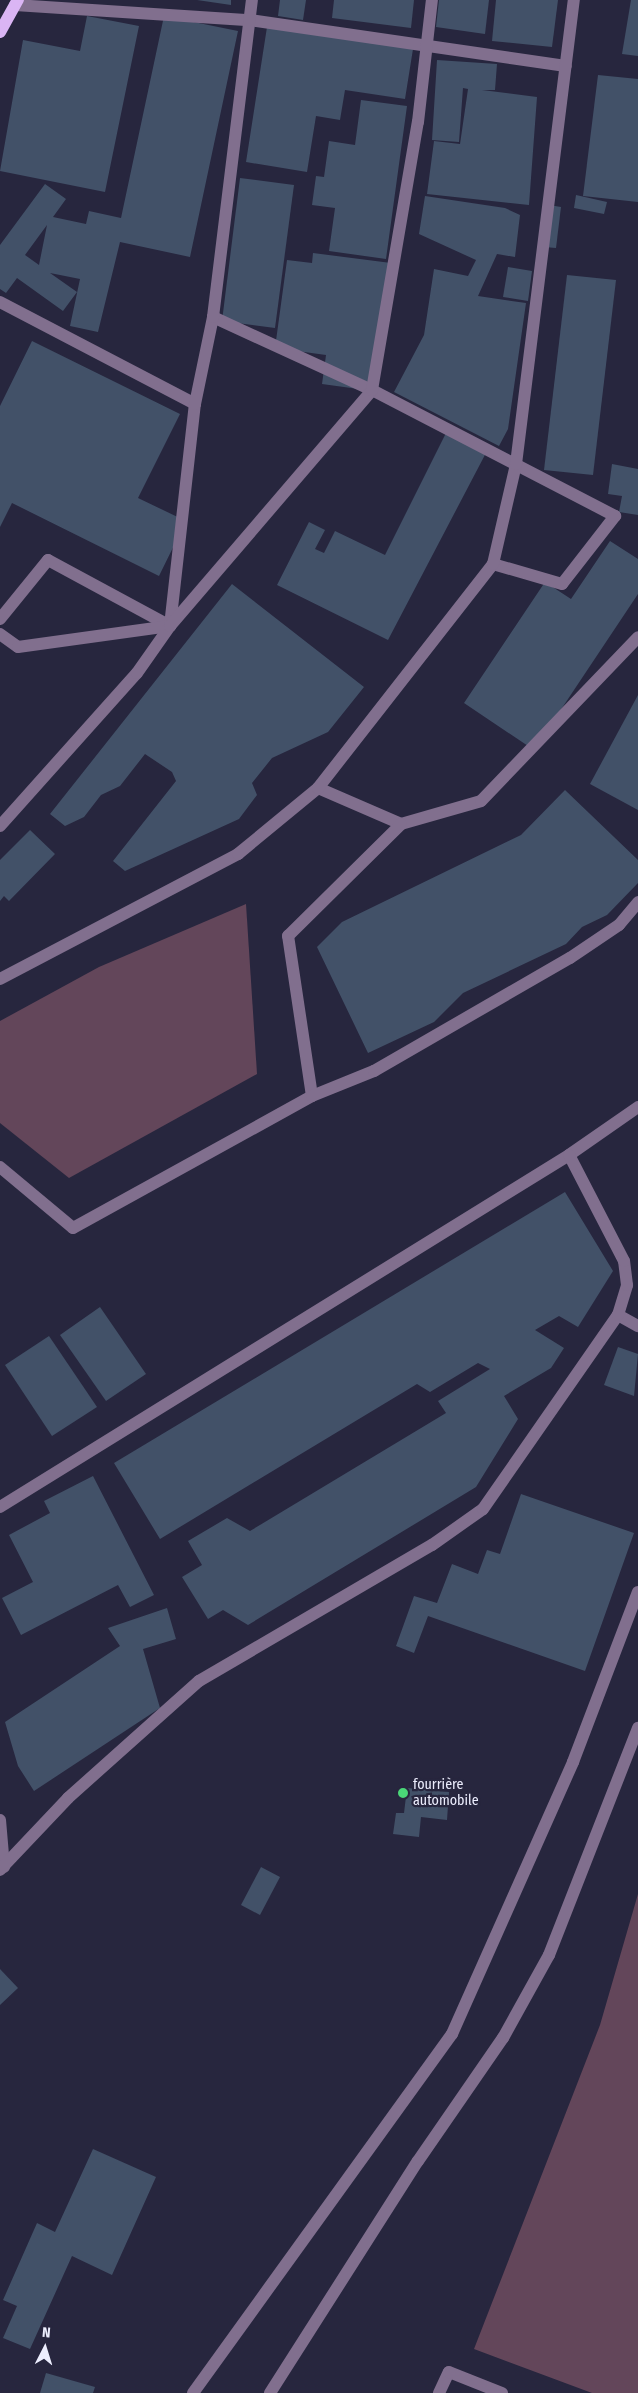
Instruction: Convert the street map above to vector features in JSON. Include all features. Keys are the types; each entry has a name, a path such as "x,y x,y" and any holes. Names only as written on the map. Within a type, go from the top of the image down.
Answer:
{"main road":[{"path":"0,32 17,2"}],"street":[{"path":"170,626 195,404 212,317 252,0"},
{"path":"0,826 137,673 170,626 372,390 428,48 432,0"},
{"path":"0,979 238,854 318,788 493,564 516,464 574,0"},
{"path":"17,2 250,20 428,48 566,66"},
{"path":"0,302 195,404"},
{"path":"212,317 372,390 615,516 562,584 493,564"},
{"path":"0,619 48,560 170,626"},
{"path":"0,634 18,647 170,626"},
{"path":"312,1096 288,936 401,824 481,801 638,637"},
{"path":"318,788 401,824"},
{"path":"0,1167 73,1228 312,1096 374,1071 570,958 619,925 638,902"},
{"path":"0,1507 569,1155 638,1107"},
{"path":"2,1869 68,1798 199,1681 432,1546 483,1509 618,1315 628,1286 624,1261 569,1155"},
{"path":"618,1315 638,1326"},
{"path":"192,2393 452,2034 573,1762 638,1592"},
{"path":"270,2393 418,2161 503,2038 549,1955 638,1728"},
{"path":"0,1820 2,1869"},
{"path":"439,2393 449,2372 502,2393"}],"shaded area":[{"path":"246,904 257,1074 69,1178 0,1123 0,1021 99,967"},
{"path":"638,1894 638,2393 592,2393 474,2349 600,2025"}],"building":[{"path":"197,0 231,0 231,5"},
{"path":"280,0 306,0 303,20 278,16"},
{"path":"334,0 414,0 411,28 332,18"},
{"path":"439,0 489,0 485,34 436,27"},
{"path":"496,0 558,0 552,47 492,41"},
{"path":"631,0 638,0 638,56 622,54"},
{"path":"87,16 139,26 105,192 0,171 23,40 80,51"},
{"path":"164,16 238,31 190,257 120,242 98,332 70,326 80,279 50,273 77,292 63,311 17,278 6,293 0,289 0,245 45,184 66,199 53,217 86,224 89,211 121,218","holes":["47,225 39,265 25,255"]},
{"path":"267,27 413,49 405,99 345,90 340,120 316,116 307,172 246,162"},
{"path":"437,60 497,64 495,90 482,90 537,97 529,205 427,194 434,141 460,144 468,89 463,88 459,142 432,140"},
{"path":"598,75 638,79 638,202 583,196"},
{"path":"361,100 407,106 386,259 329,251 335,208 312,205 316,176 324,177 329,141 355,145"},
{"path":"240,178 294,185 275,328 222,321"},
{"path":"576,195 607,202 604,214 574,208"},
{"path":"425,196 505,208 520,215 515,257 497,254 478,296 526,303 508,429 499,446 394,392 424,335 434,269 468,276 476,260 419,234"},
{"path":"549,205 561,207 556,248 544,247"},
{"path":"313,253 391,263 373,391 322,384 326,355 275,348 287,260 312,263"},
{"path":"508,267 532,271 528,301 503,297"},
{"path":"567,275 616,280 593,475 544,470"},
{"path":"32,341 180,414 138,498 186,521 159,576 12,503 0,527 0,406"},
{"path":"447,431 487,451 388,640 277,585 309,522 325,530 315,549 324,553 335,531 385,555"},
{"path":"612,464 638,469 638,515 619,512 622,496 608,494"},
{"path":"610,541 638,559 638,594 534,750 464,703 545,582 571,599"},
{"path":"232,584 364,687 328,732 272,758 252,783 257,795 239,819 125,871 113,861 176,781 172,772 145,754 120,786 101,795 84,817 65,826 50,814"},
{"path":"638,695 638,810 590,784"},
{"path":"565,790 638,860 638,883 607,915 582,927 566,944 463,993 434,1022 368,1053 317,947 342,922 521,835"},
{"path":"30,830 55,854 9,901 4,896 0,901 0,860"},
{"path":"565,1192 613,1271 578,1327 559,1316 535,1330 564,1348 551,1368 504,1396 518,1419 476,1487 248,1625 223,1610 208,1619 182,1577 202,1565 188,1541 227,1518 250,1531 446,1413 438,1401 490,1369 478,1363 430,1392 417,1384 160,1539 114,1463"},
{"path":"100,1307 146,1374 106,1401 60,1335"},
{"path":"49,1336 97,1407 52,1436 5,1365"},
{"path":"618,1347 638,1354 634,1396 604,1385"},
{"path":"93,1476 154,1595 130,1607 118,1585 21,1635 2,1598 33,1582 9,1535 50,1513 44,1501"},
{"path":"521,1494 634,1533 585,1671 428,1616 414,1653 396,1646 414,1596 437,1603 452,1564 478,1574 487,1550 500,1554"},
{"path":"167,1608 176,1639 143,1649 160,1708 34,1791 18,1766 5,1722 120,1646 108,1628"},
{"path":"407,1788 449,1792 447,1820 421,1817 419,1837 393,1834 396,1813 404,1813"},
{"path":"261,1867 280,1877 260,1915 241,1905"},
{"path":"0,1969 18,1988 0,2005"},
{"path":"93,2149 156,2177 112,2275 72,2256 30,2349 3,2338 17,2306 3,2300 37,2223 55,2232"},
{"path":"46,2373 95,2387 93,2393 40,2393"}],"place":[{"name":"fourrière automobile","path":"403,1793"}]}
